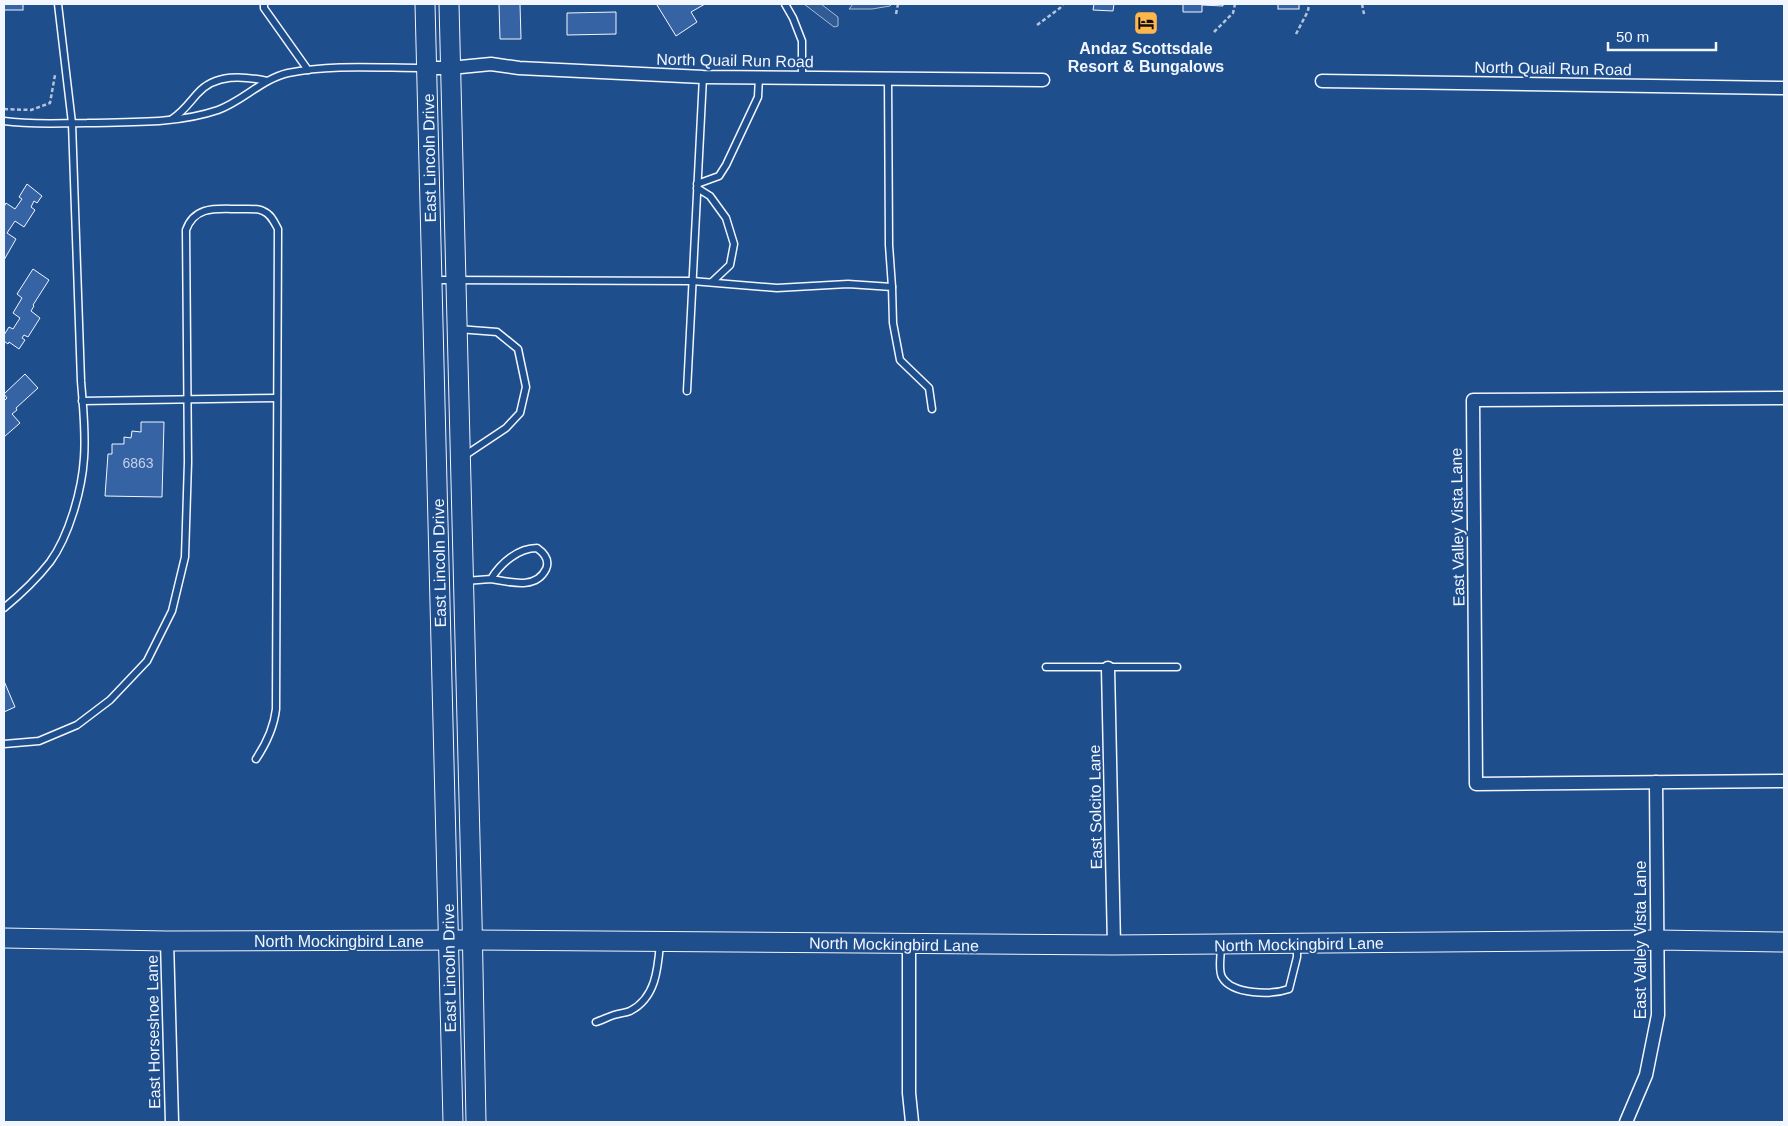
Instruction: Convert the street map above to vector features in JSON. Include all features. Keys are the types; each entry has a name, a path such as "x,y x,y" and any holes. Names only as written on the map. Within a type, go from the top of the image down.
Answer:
{"main road":[{"name":"East Lincoln Drive","path":"425,4 452,1122"},
{"name":"East Lincoln Drive","path":"449,4 476,1122"},
{"path":"439,575 464,579"},
{"name":"North Mockingbird Lane","path":"4,938 167,941 472,940 1114,945 1658,940 1784,942"}],"street":[{"name":"North Quail Run Road","path":"427,68 491,64 519,68 703,77 1043,80"},
{"name":"North Quail Run Road","path":"1322,81 1784,88"},
{"name":"East Valley Vista Lane","path":"1784,398 1473,400 1476,784 1784,781"},
{"name":"East Solcito Lane","path":"1108,668 1114,945"},
{"name":"East Valley Vista Lane","path":"1626,1122 1646,1075 1658,1015 1656,782"},
{"name":"East Horseshoe Lane","path":"167,941 172,1122"},
{"path":"909,944 910,1093 912,1122"}],"lane":[{"path":"4,608 23,593 51,561 65,533 78,494 84,458 72,123 58,4"},
{"path":"264,4 264,8 308,70"},
{"path":"785,4 794,18 802,40 802,78"},
{"path":"4,121 39,124 171,119 203,115 223,108 267,81 286,74 308,70 427,68"},
{"path":"171,119 182,112 198,92 220,80 232,77 251,77 267,81"},
{"path":"687,391 703,77"},
{"path":"697,186 719,176 726,165 758,97 759,77"},
{"path":"888,78 889,245 893,323 900,360 929,388 932,409"},
{"path":"697,186 710,196 726,218 734,244 730,265 712,282"},
{"path":"4,744 39,740 77,725 110,700 147,661 172,610 185,557 188,462 186,230 193,217 201,212 213,209 262,210 270,215 278,229 276,710 269,735 256,759"},
{"path":"432,280 692,281 778,288 848,284 892,287"},
{"path":"458,329 497,332 518,349 526,387 520,413 506,428 461,458"},
{"path":"82,401 277,398"},
{"path":"464,579 533,582 545,570 547,565 546,558 537,548 524,549 501,565 491,579"},
{"path":"1046,667 1177,667"},
{"path":"596,1022 627,1012 643,1001 652,989 657,974 660,942"},
{"path":"1221,944 1221,976 1227,984 1248,992 1278,993 1289,990 1297,957 1297,944"}],"path":[{"path":"896,14 898,4"},
{"path":"1037,26 1063,4"},
{"path":"1214,32 1233,13 1236,4"},
{"path":"1296,34 1308,11 1309,4"},
{"path":"1362,4 1364,14"},
{"path":"4,109 31,110 50,103 55,67"}],"shaded area":[{"path":"804,4 821,4 838,17 838,26 834,27"},
{"path":"853,4 892,4 872,9 849,9"}],"building":[{"path":"4,4 23,4 23,10 4,10"},
{"path":"499,4 520,4 521,39 500,39"},
{"path":"705,4 691,12 697,22 676,36 657,5"},
{"path":"1094,4 1114,4 1113,11 1093,10"},
{"path":"1183,4 1223,4 1223,6 1202,5 1202,12 1183,12"},
{"path":"1278,4 1299,4 1299,9 1278,9"},
{"path":"616,12 616,34 567,35 567,13"},
{"path":"27,184 42,196 37,203 34,201 31,207 35,210 24,227 15,221 7,233 16,239 4,260 4,207 6,203 15,209 22,199 19,197"},
{"path":"33,269 49,280 31,311 40,318 28,337 24,335 22,338 25,340 19,349 4,341 4,335 9,327 13,329 20,318 13,313 22,298 17,294"},
{"path":"25,374 38,388 16,408 17,410 12,414 20,423 4,437 4,401 7,398 4,394"},
{"path":"141,422 164,422 162,497 105,496 108,454 112,454 112,444 124,444 124,437 131,438 132,431 141,432"},
{"path":"4,681 15,707 4,712"}],"place":[{"name":"Andaz Scottsdale Resort & Bungalows","path":"1146,23"}]}
